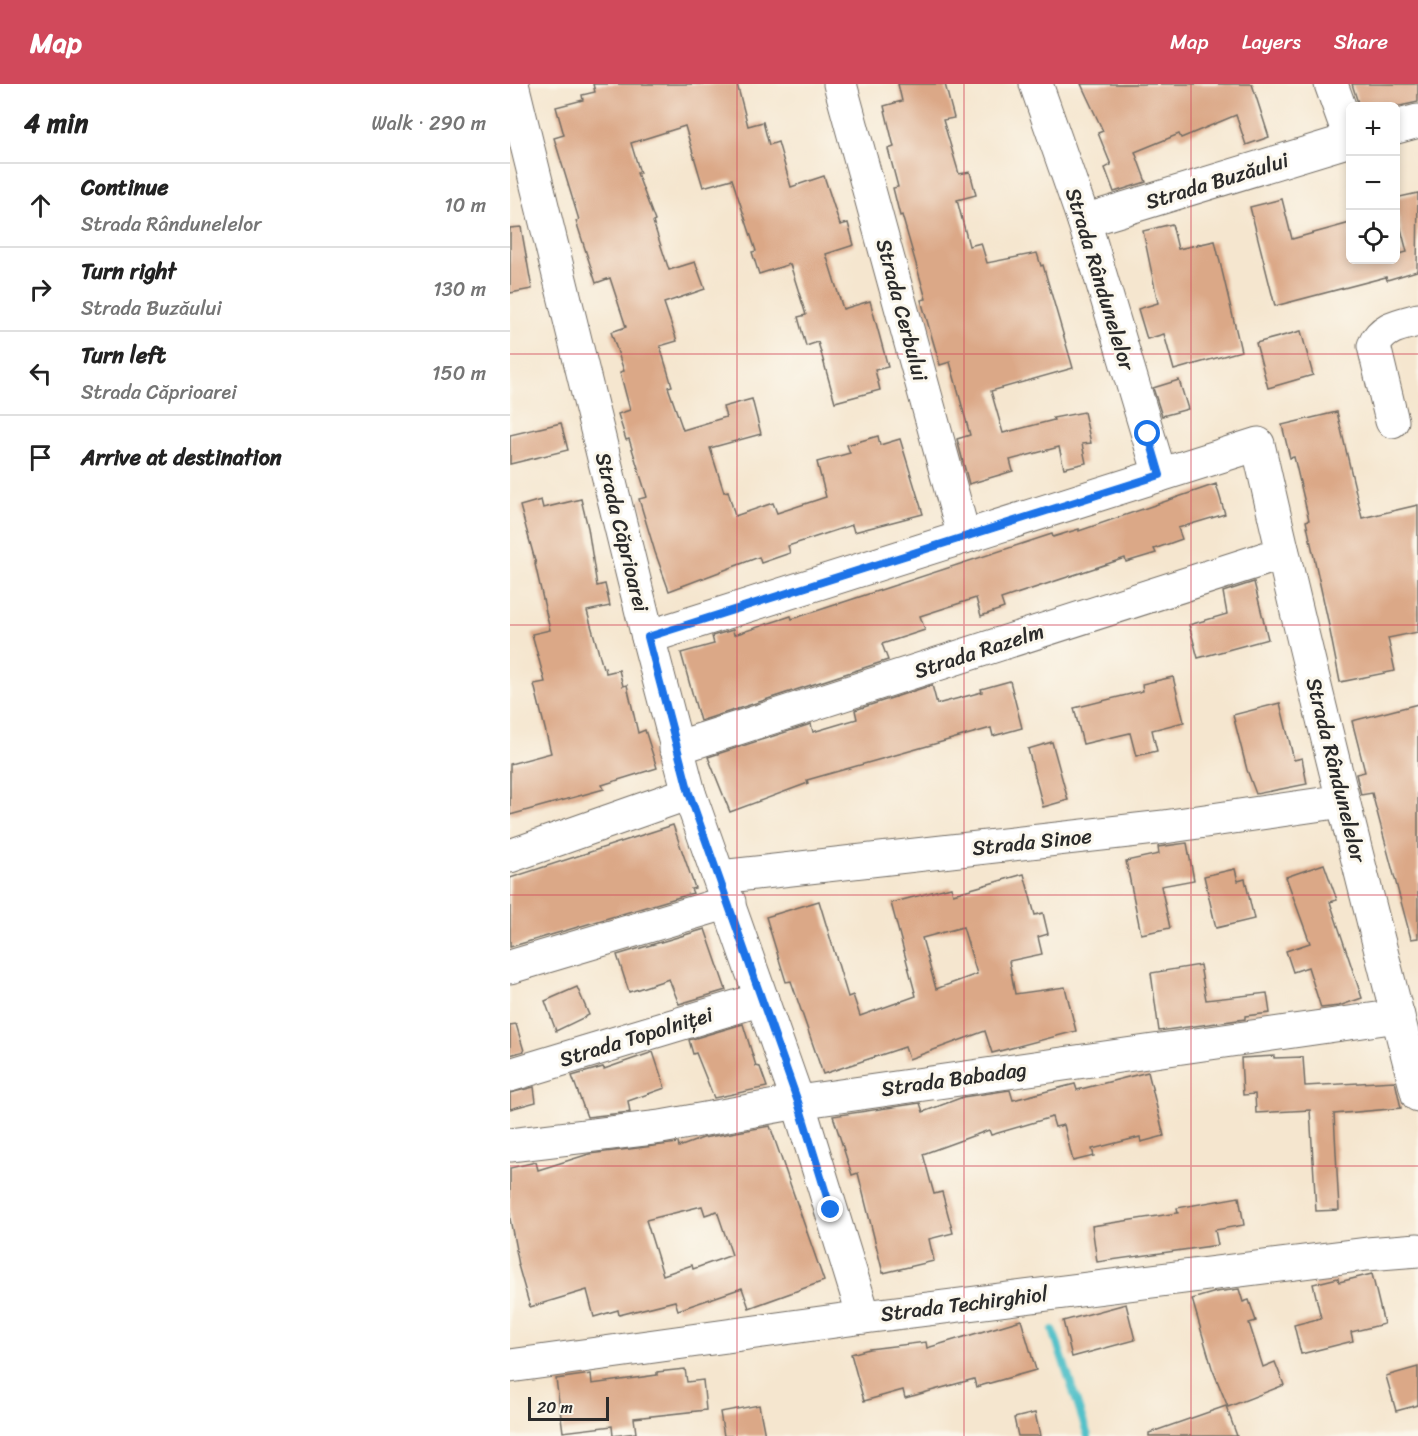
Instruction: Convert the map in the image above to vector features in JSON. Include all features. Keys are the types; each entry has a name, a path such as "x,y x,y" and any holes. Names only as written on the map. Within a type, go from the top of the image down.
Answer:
{"street":[{"name":"Strada Căprioarei","path":"512,84 517,131 676,748 689,793 798,1102 864,1317"},
{"name":"Strada Cerbului","path":"840,84 964,537"},
{"name":"Strada Rândunelelor","path":"1036,84 1084,221 1160,475 1258,444 1343,801 1418,1095"},
{"path":"1331,84 1346,127"},
{"path":"1400,126 1418,121"},
{"name":"Strada Buzăului","path":"1084,221 1346,140"},
{"path":"1392,421 1374,345 1378,335 1393,327 1418,320"},
{"path":"648,637 1160,475"},
{"name":"Strada Razelm","path":"676,748 1283,553"},
{"path":"510,856 689,793"},
{"name":"Strada Sinoe","path":"510,967 724,890 1343,801"},
{"name":"Strada Topolniței","path":"510,1075 762,999"},
{"name":"Strada Babadag","path":"510,1145 661,1127 798,1102 1398,1016"},
{"name":"Strada Techirghiol","path":"510,1366 864,1317 1367,1254 1418,1250"}],"building":[{"path":"593,84 737,84 748,126 763,122 769,145 778,142 791,187 824,176 840,225 848,223 854,245 826,254 843,309 870,301 888,367 875,370 880,390 835,402 818,342 806,346 798,317 806,315 790,264 759,274 752,252 756,251 732,179 703,187 685,126 631,143 640,173 637,173 655,221 653,222 669,270 695,262 705,289 664,303 677,341 660,346 672,386 668,387 683,430 726,417 723,407 752,399 761,434 710,448 724,492 728,491 735,516 773,503 777,513 826,497 817,462 850,453 847,445 878,436 880,445 900,439 923,514 854,532 852,525 788,546 790,553 761,563 759,557 669,591 639,499 647,497 629,439 626,440 618,414 630,410 620,372 624,371 611,332 626,327 610,278 596,283 576,221 579,220 554,138 564,135 556,107 583,100 582,95 595,92"},
{"path":"898,84 945,84 954,118 943,120 959,174 970,172 976,195 957,200 969,246 981,243 987,263 1037,253 1041,266 1043,265 1073,368 991,391 1003,433 1054,420 1053,418 1084,412 1091,443 1082,444 1086,463 1064,468 1059,447 1010,460 1013,471 969,484 957,439 970,435 950,362 940,365 921,300 926,299 893,188 898,187 888,149 894,147 884,106 902,101"},
{"path":"1081,84 1252,84 1269,137 1246,145 1236,115 1181,138 1179,134 1135,152 1146,182 1114,192 1105,168 1111,165 1098,133 1103,131"},
{"path":"1352,84 1418,84 1418,102 1400,106 1400,102 1358,102"},
{"path":"1418,193 1417,271 1275,306 1250,207 1282,199 1292,239 1346,224 1346,264 1400,264 1400,254 1407,252 1400,225 1400,197"},
{"path":"1172,224 1178,249 1215,241 1241,351 1174,370 1164,334 1147,339 1138,309 1158,303 1143,231"},
{"path":"521,227 532,289 510,293 510,228"},
{"path":"1301,331 1313,375 1268,388 1256,343"},
{"path":"1179,380 1188,409 1162,416 1153,388"},
{"path":"1337,412 1362,518 1418,505 1418,632 1388,638 1395,671 1340,682 1306,521 1309,520 1294,457 1290,458 1282,425"},
{"path":"561,423 568,450 510,464 510,435"},
{"path":"1216,484 1225,514 1178,528 1182,539 1154,549 1156,553 1126,562 1125,558 1001,599 1004,608 981,616 976,598 920,616 925,630 882,644 888,660 700,721 681,653 714,644 712,636 733,630 734,635 791,616 792,619 1052,534 1053,537 1079,529 1079,531"},
{"path":"581,499 597,586 605,584 610,606 587,611 603,668 605,667 606,673 619,670 623,686 627,685 638,733 645,730 657,768 602,785 604,789 510,815 510,764 551,753 534,684 545,682 532,634 550,630 536,564 520,506 541,500 543,508"},
{"path":"1254,582 1268,639 1198,658 1189,625 1227,614 1223,592"},
{"path":"1173,677 1184,722 1152,730 1157,751 1136,756 1130,733 1083,744 1074,708 1143,691 1142,684"},
{"path":"1010,681 1022,728 993,736 991,728 807,780 808,783 730,812 708,757 811,724 813,732 857,719 855,710 932,685 937,704 982,692 981,689"},
{"path":"1280,703 1294,760 1302,758 1307,784 1256,794 1247,770 1233,715"},
{"path":"1418,704 1418,938 1411,939 1372,793 1361,795 1356,774 1365,772 1352,721"},
{"path":"1052,742 1068,800 1043,807 1028,749"},
{"path":"673,825 695,888 691,889 693,893 510,947 510,878"},
{"path":"1187,843 1194,880 1161,886 1170,928 1141,934 1126,861 1159,854 1158,847"},
{"path":"1324,864 1337,900 1330,902 1362,998 1339,1006 1321,1008 1308,967 1293,972 1286,951 1310,943 1286,877"},
{"path":"1235,869 1238,881 1245,879 1254,919 1216,928 1204,876"},
{"path":"1024,874 1035,915 1043,913 1048,934 1038,937 1042,954 1009,961 1015,994 1065,987 1076,1031 992,1053 985,1031 909,1059 905,1047 823,1074 791,981 786,982 766,917 819,901 848,997 853,995 860,1016 916,996 891,903 951,887 953,894","holes":["963,927 977,974 936,989 922,938"]},
{"path":"705,929 726,990 679,1004 669,979 629,992 617,955"},
{"path":"1200,965 1206,1000 1267,993 1270,1013 1245,1016 1245,1019 1159,1031 1151,973"},
{"path":"577,987 589,1015 556,1031 545,1001"},
{"path":"516,1024 524,1051 510,1055 510,1025"},
{"path":"743,1024 756,1066 760,1067 767,1087 714,1098 696,1053 693,1054 689,1040"},
{"path":"653,1052 665,1088 628,1101 630,1112 587,1117 572,1076 603,1067 604,1069"},
{"path":"1274,1056 1274,1058 1303,1057 1305,1086 1395,1081 1401,1108 1334,1114 1339,1210 1316,1211 1310,1110 1256,1113 1255,1094 1243,1095 1241,1058"},
{"path":"1148,1072 1164,1136 1141,1142 1140,1137 1092,1149 1094,1156 1073,1161 1064,1125 1055,1127 1052,1117 991,1135 989,1130 923,1154 934,1194 942,1192 953,1233 929,1239 934,1261 883,1273 858,1173 852,1175 833,1116 920,1103 923,1112 963,1097 1010,1090 1013,1100 1075,1084 1077,1090"},
{"path":"534,1087 536,1102 510,1109 510,1093"},
{"path":"770,1126 824,1281 749,1308 742,1288 678,1310 675,1301 619,1315 618,1310 594,1317 587,1290 530,1307 518,1265 510,1219 510,1168 536,1162 538,1170 589,1154 678,1143 679,1147 703,1138","holes":["702,1206 705,1215 717,1211 732,1255 693,1269 692,1265 663,1275 646,1220"]},
{"path":"1239,1197 1244,1225 1215,1230 1218,1245 1097,1262 1092,1226 1178,1213 1177,1208"},
{"path":"1372,1274 1384,1324 1351,1332 1353,1341 1301,1354 1294,1325 1321,1318 1313,1284 1338,1278 1339,1282"},
{"path":"1239,1289 1243,1302 1249,1300 1256,1321 1249,1323 1263,1367 1275,1362 1284,1385 1228,1407 1212,1368 1192,1299 1216,1292"},
{"path":"1126,1304 1135,1340 1072,1357 1063,1321"},
{"path":"1021,1320 1036,1370 976,1387 974,1379 905,1398 903,1390 864,1401 851,1354 869,1349 926,1342 927,1348"},
{"path":"1418,1367 1418,1405 1396,1411 1386,1376"},
{"path":"685,1369 687,1382 703,1380 706,1410 634,1418 636,1433 613,1436 612,1426 563,1432 556,1379 591,1374 592,1384"},
{"path":"759,1405 765,1436 724,1436 720,1412"},
{"path":"1226,1406 1237,1436 1149,1436 1149,1433"},
{"path":"1035,1413 1040,1436 1018,1436 1014,1418"}],"waterway":[{"path":"1053,1330 1088,1436"}],"route":[{"path":"831,1210 798,1102 689,793 648,637 1160,475 1148,434"}]}
